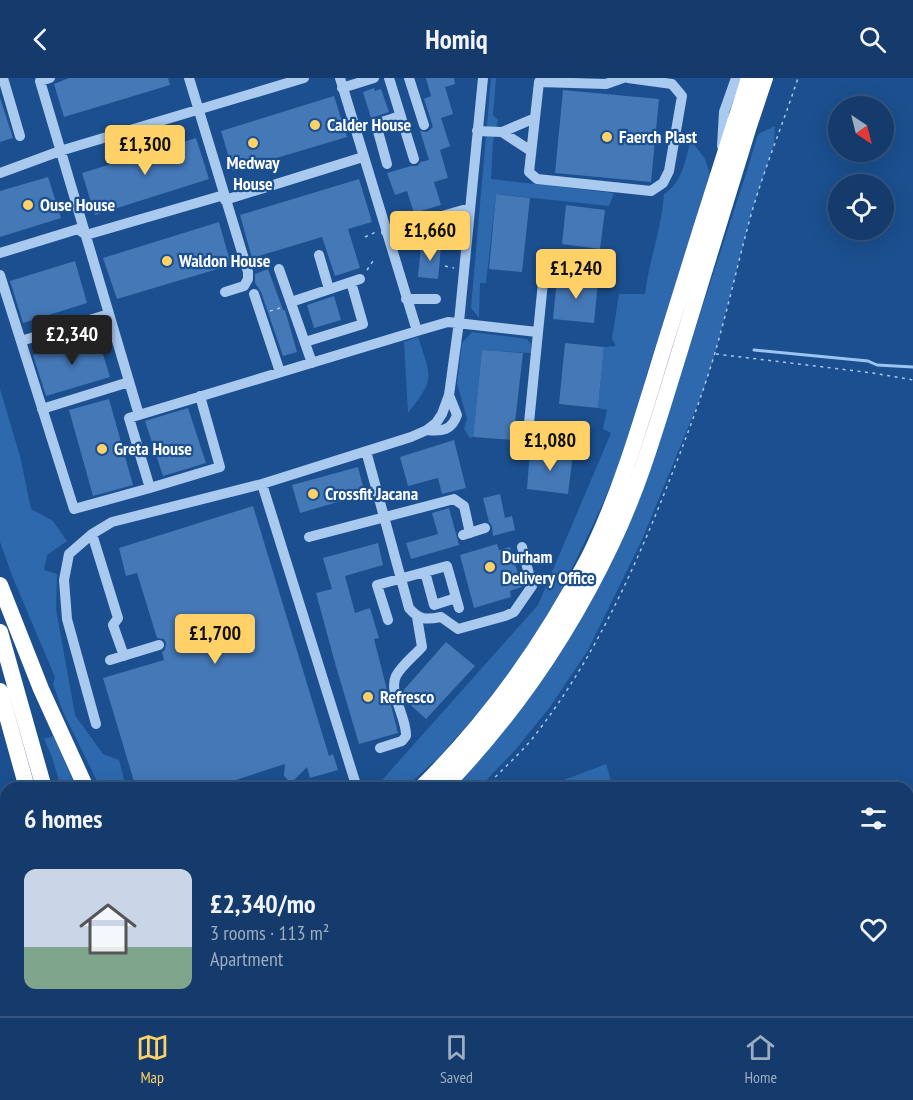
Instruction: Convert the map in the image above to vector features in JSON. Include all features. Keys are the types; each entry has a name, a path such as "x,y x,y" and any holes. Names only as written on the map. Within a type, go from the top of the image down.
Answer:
{"highway":[{"path":"427,782 484,720 514,681 566,600 589,556 636,437 749,78"},
{"path":"448,782 496,729 554,649 613,541 652,440 765,78"},
{"path":"0,585 41,689 83,782"},
{"path":"0,632 42,782"},
{"path":"0,691 25,782"}],"street":[{"path":"3,78 20,136"},
{"path":"50,78 40,81 139,415"},
{"path":"189,78 248,272 248,279 244,286 225,292"},
{"path":"0,172 60,151 304,78"},
{"path":"374,78 341,83 417,331"},
{"path":"389,78 414,159"},
{"path":"409,78 424,125"},
{"path":"96,724 67,619 64,580 69,554 92,534 112,522 262,484 366,451 427,430 442,414 448,395 459,322 483,78"},
{"path":"623,78 606,84 539,82 529,172 537,179 651,191 663,183 669,171 682,96 672,84 628,78"},
{"path":"721,164 724,111 736,78"},
{"path":"387,164 375,124 400,116"},
{"path":"477,131 502,132 535,118"},
{"path":"502,132 531,151"},
{"path":"86,236 363,157"},
{"path":"385,230 470,208"},
{"path":"0,253 78,229 86,236"},
{"path":"319,255 328,289"},
{"path":"527,443 545,262 606,270"},
{"path":"279,270 288,304 312,363"},
{"path":"0,275 74,509 220,467 200,396"},
{"path":"288,304 356,281 363,324 305,342"},
{"path":"254,294 280,372"},
{"path":"406,299 436,299"},
{"path":"21,341 109,314"},
{"path":"150,488 129,418 448,322 537,332"},
{"path":"42,409 129,382"},
{"path":"366,451 409,608 417,617 425,620 441,617 458,629 514,612 532,586 522,547"},
{"path":"262,484 355,782"},
{"path":"309,537 454,499 464,506 467,534 486,528"},
{"path":"92,534 118,618 113,625 124,656"},
{"path":"388,620 377,585 447,566 457,603 434,605 425,572"},
{"path":"380,748 402,741 406,736 407,728 394,688 396,675 422,647 417,617"},
{"path":"110,660 159,645"}],"path":[{"path":"491,782 531,741 557,706 626,585 645,543 688,435 715,354 758,192 798,78"},
{"path":"365,237 385,230"},
{"path":"356,281 373,261"},
{"path":"248,272 270,265 279,270"},
{"path":"261,314 288,304"},
{"path":"715,354 913,380"}],"shaded area":[{"path":"491,78 496,78 493,115 498,120 493,141 491,179 614,193 609,206 496,194 486,283 480,283 479,318 471,308"},
{"path":"775,126 774,144 751,214 715,354 703,391 641,542 588,650 550,707 516,749 485,782 459,782 653,457 758,134"},
{"path":"691,140 705,159 710,174 647,373 630,438 600,510 551,612 478,713 439,757 412,782 380,782 538,605 611,433 603,429 607,410 598,408 604,347 616,346 612,339 619,294 645,294 664,194 675,183 685,163"},
{"path":"472,332 527,339 531,344 531,353 482,350 473,437 470,438 464,429 467,419 457,383 462,343"},
{"path":"418,337 428,369 428,377 423,392 408,413 404,342"},
{"path":"0,389 20,456 31,509 53,521 67,541 47,555 44,570 57,574 56,609 75,715 103,754 119,760 125,782 98,782 63,712 53,684 55,677 0,542"},
{"path":"53,736 74,782 60,782 44,739"},
{"path":"606,764 611,782 558,782"}],"building":[{"path":"69,78 168,78 170,85 64,117 54,84"},
{"path":"426,78 454,78 455,84 445,87 453,114 441,118 450,146 440,150 448,178 434,182 441,205 414,213 407,191 395,195 387,173 417,166 429,160 420,131 427,132 433,127 424,99 431,96"},
{"path":"374,88 375,91 381,89 389,112 371,118 363,92"},
{"name":"Faerch Plast","path":"563,90 659,99 651,182 555,173"},
{"path":"334,96 347,137 233,171 221,131"},
{"path":"0,98 13,138 0,142"},
{"path":"196,138 209,179 95,215 82,173"},
{"name":"Ouse House","path":"48,177 61,218 0,237 0,191"},
{"path":"359,179 372,222 348,229 360,268 335,276 322,237 252,258 240,215"},
{"path":"496,194 530,198 522,272 489,269"},
{"path":"566,205 605,210 600,249 562,244"},
{"name":"Waldon House","path":"219,222 231,265 117,299 103,258"},
{"path":"421,246 441,248 438,279 418,277"},
{"path":"75,261 87,303 23,323 10,281"},
{"path":"268,269 283,310 285,310 297,352 283,356 261,292 255,283 255,274"},
{"path":"584,277 598,282 594,323 553,319 557,278 583,281"},
{"path":"334,296 341,320 314,328 307,305"},
{"path":"97,335 110,377 46,396 33,355"},
{"path":"565,343 604,347 598,408 559,404"},
{"path":"482,350 523,353 513,440 473,437"},
{"name":"Greta House","path":"109,399 133,485 93,496 69,410"},
{"path":"188,408 206,463 163,476 145,421"},
{"path":"454,440 466,488 442,494 438,478 408,486 400,457"},
{"path":"530,450 573,454 568,494 527,489"},
{"path":"358,467 365,494 300,513 292,485"},
{"path":"500,494 505,518 512,516 515,530 493,536 483,498"},
{"path":"253,506 329,756 333,754 338,770 310,778 307,767 294,780 289,781 284,776 285,764 230,782 134,782 103,678 164,660 162,652 165,650 166,643 164,639 157,638 137,573 126,576 119,548"},
{"path":"449,508 459,545 411,559 406,543 438,534 432,513"},
{"path":"378,543 383,565 345,576 355,613 370,608 379,638 374,639 398,733 359,744 316,593 332,589 323,558"},
{"name":"Durham Delivery Office","path":"497,544 499,550 510,547 522,587 510,591 511,597 474,608 460,555"},
{"path":"446,642 475,666 426,719 405,700 402,692"}],"waterway":[{"path":"754,350 868,361 877,365 913,367"}],"place":[{"name":"Calder House","path":"315,125"},
{"name":"Faerch Plast","path":"607,137"},
{"name":"Medway House","path":"253,143"},
{"name":"Ouse House","path":"28,205"},
{"name":"Waldon House","path":"167,261"},
{"name":"Greta House","path":"102,449"},
{"name":"Crossfit Jacana","path":"313,494"},
{"name":"Durham Delivery Office","path":"490,567"},
{"name":"Refresco","path":"368,697"}]}
